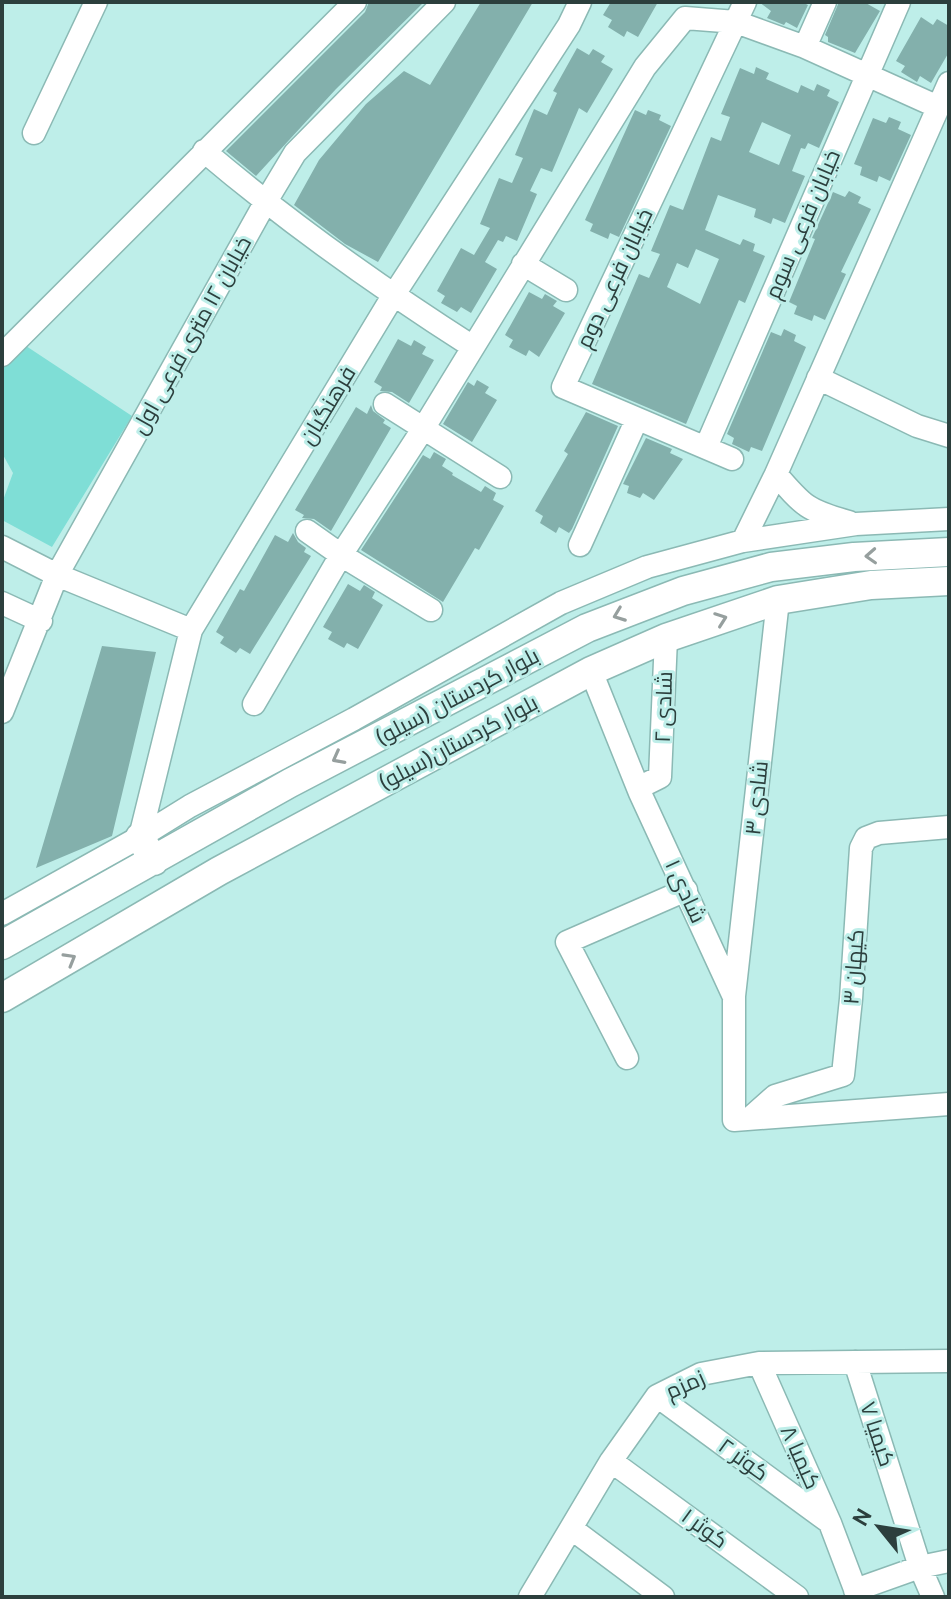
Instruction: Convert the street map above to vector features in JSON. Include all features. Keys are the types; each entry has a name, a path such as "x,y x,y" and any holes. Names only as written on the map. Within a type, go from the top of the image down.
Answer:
{"main road":[{"name":"بلوار کردستان (سیلو)","path":"2,945 147,849 290,783 587,628 683,591 771,567 854,557 949,552"},
{"name":"بلوار کردستان(سیلو)","path":"2,998 318,816 591,671 666,638 778,600 871,585 949,581"},
{"path":"290,783 318,816"}],"street":[{"path":"34,133 96,2"},
{"path":"2,355 10,334 204,151 355,2"},
{"name":"خیابان ۱۲ متری فرعی اول","path":"2,712 57,575 295,153 444,2"},
{"name":"فرهنگیان","path":"147,849 191,630 393,296 569,25 580,2"},
{"path":"805,47 825,2"},
{"name":"خیابان فرعی سوم","path":"706,447 899,2"},
{"path":"254,704 341,555 423,429 645,67 685,18 740,12 805,47 938,107"},
{"name":"خیابان فرعی دوم","path":"732,459 563,387 740,12"},
{"path":"743,541 776,474 949,83"},
{"path":"204,151 265,203 393,296 473,347"},
{"path":"523,264 566,290"},
{"path":"818,378 917,426 949,436"},
{"path":"385,404 500,477"},
{"path":"580,545 637,419"},
{"path":"776,474 802,504 825,516 856,524"},
{"path":"2,914 147,849 190,806 367,712 561,603 647,567 743,541 856,524 949,518"},
{"path":"307,531 431,610"},
{"path":"2,547 57,575 191,630"},
{"name":"شادی ۳","path":"734,997 778,600"},
{"path":"2,603 41,621"},
{"name":"شادی ۲","path":"638,788 660,777 666,638"},
{"name":"شادی ۱","path":"591,671 638,788 734,997 742,1119"},
{"name":"کیهان ۳","path":"742,1119 775,1096 843,1075 861,848 866,838 879,833 949,827"},
{"path":"627,1058 567,942 686,890"},
{"path":"742,1119 949,1104"},
{"name":"کیمیا ۷","path":"855,1362 920,1567 933,1597"},
{"name":"زمزم","path":"530,1597 611,1461 657,1396 701,1374 759,1363 948,1364"},
{"name":"کیمیا ۸","path":"759,1363 830,1523 857,1594"},
{"name":"کوثر ۲","path":"657,1396 830,1523"},
{"name":"کوثر ۱","path":"611,1461 797,1597"},
{"path":"572,1529 663,1597"},
{"path":"857,1594 920,1567 949,1561"}],"shaded area":[{"path":"23,344 132,416 52,547 2,520 2,503 13,473 2,453 2,366"}],"building":[{"path":"369,2 424,2 336,89 256,176 226,151 365,12"},
{"path":"481,2 533,2 378,262 345,244 294,205 319,160 366,104 404,71 430,85"},
{"path":"611,2 658,2 638,37 627,31 624,37 608,27 612,20 603,15"},
{"path":"759,2 802,2 808,5 797,28 767,18 771,11"},
{"path":"839,2 864,2 880,11 855,53 828,42 825,35"},
{"path":"921,17 933,25 937,19 949,26 949,52 931,83 920,76 917,82 901,72 905,66 896,61"},
{"path":"577,48 589,55 593,49 605,56 601,62 613,69 587,113 579,108 552,172 541,168 530,191 537,194 517,241 506,236 503,242 498,240 485,262 497,269 471,313 461,307 457,312 441,303 445,296 437,291 461,248 474,255 490,228 480,224 499,178 512,183 523,158 515,155 534,109 547,115 557,93 553,91"},
{"path":"756,67 769,73 766,79 798,93 801,85 814,91 817,84 830,90 827,96 839,102 819,148 808,143 805,149 801,148 792,171 805,176 785,223 773,218 771,224 754,217 756,209 718,195 705,230 740,245 743,239 755,244 753,251 765,256 745,303 739,300 686,424 592,384 639,274 649,278 660,254 651,251 670,205 683,210 711,137 721,141 730,117 721,114 740,68 754,74","holes":["762,122 791,135 779,165 749,152","696,249 719,259 700,304 667,287 677,263 688,268"]},
{"path":"635,110 646,115 648,110 661,115 659,120 671,126 619,237 610,233 608,239 590,231 593,224 585,220"},
{"path":"889,117 901,122 898,129 911,135 890,181 879,176 877,182 860,175 862,167 854,164 873,118 886,123"},
{"path":"849,191 861,197 858,203 871,209 841,272 846,274 825,320 814,315 812,321 794,314 797,306 789,302 815,239 812,238 833,192 845,197"},
{"path":"529,292 542,299 545,294 557,301 553,306 565,313 539,357 529,350 526,356 509,347 513,340 505,335"},
{"path":"784,329 796,335 794,341 806,347 762,451 751,447 749,452 732,444 734,438 727,434 771,332 781,336"},
{"path":"398,339 411,346 414,340 426,347 422,354 434,360 409,403 392,392 380,391 382,387 374,382"},
{"path":"477,380 489,387 485,393 497,400 472,442 443,424 468,382 474,386"},
{"path":"371,405 373,411 385,420 383,423 391,428 331,531 314,519 302,518 304,515 295,510 356,407 367,414"},
{"path":"586,412 618,426 572,529 569,533 559,527 556,533 540,523 543,516 535,511 568,454 564,451"},
{"path":"646,438 672,449 670,453 683,459 654,500 643,493 640,498 627,493 629,486 623,484"},
{"path":"434,452 446,459 442,466 452,475 481,492 485,486 496,493 493,500 504,506 479,550 475,548 443,602 361,550 423,455 430,459"},
{"path":"293,533 306,548 304,552 311,556 250,654 240,648 236,653 220,643 224,637 216,632 240,589 244,591 275,535 288,542"},
{"path":"348,584 360,591 364,585 375,592 372,598 383,605 358,649 347,643 344,648 328,639 332,632 323,627"},
{"path":"102,646 156,652 112,836 36,868"}]}
